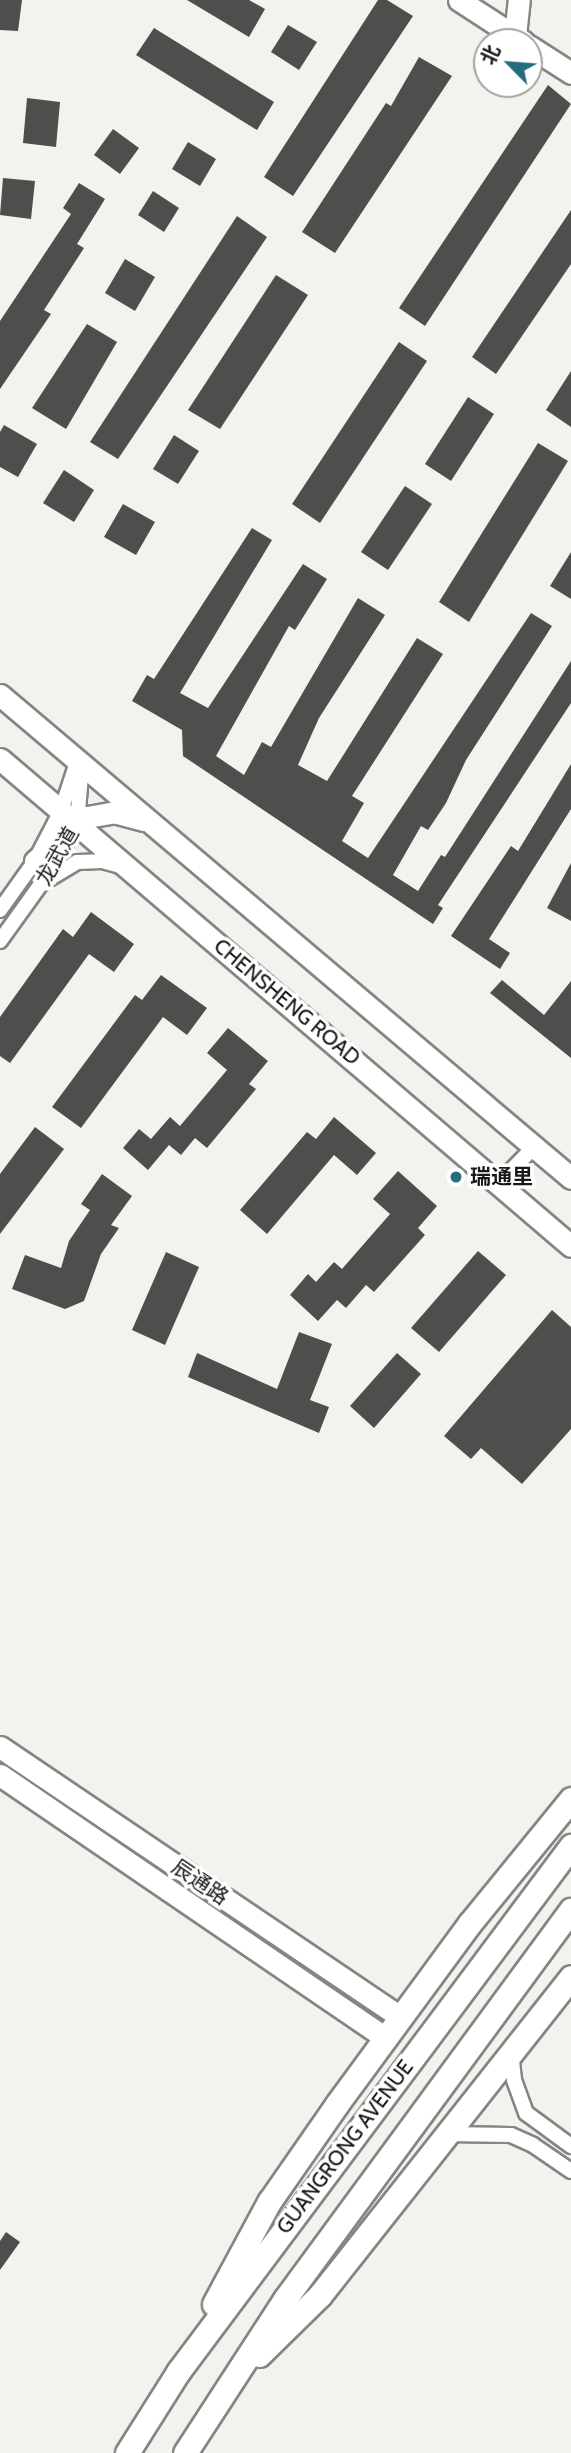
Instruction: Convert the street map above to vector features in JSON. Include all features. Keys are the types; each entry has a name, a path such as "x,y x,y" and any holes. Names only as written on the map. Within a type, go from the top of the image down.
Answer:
{"main road":[{"path":"459,0 502,28"},
{"path":"519,0 521,28"},
{"path":"543,55 571,73"},
{"path":"0,695 571,1178"},
{"name":"CHENSHENG ROAD","path":"0,759 571,1246"},
{"path":"35,861 69,817 114,812 150,821"},
{"name":"辰通路","path":"0,1747 401,2017"},
{"name":"辰通路","path":"0,1775 386,2038"},
{"path":"178,2372 269,2202 401,2017 571,1799"},
{"name":"GUANGRONG AVENUE","path":"127,2453 178,2372 571,1846"},
{"name":"GUANGRONG AVENUE","path":"185,2453 285,2298 571,1910"},
{"path":"229,2384 320,2295 571,1977"}],"street":[{"name":"龙武道","path":"0,941 40,887 69,817 82,775 77,761"},
{"path":"0,910 35,861"},
{"path":"40,887 78,862 102,861 132,870"},
{"path":"499,1183 533,1148"},
{"path":"511,2051 514,2080 526,2113 571,2146"},
{"path":"446,2134 511,2135 533,2144 571,2171"}],"building":[{"path":"0,0 22,0 18,31 0,30"},
{"path":"187,0 249,0 265,9 249,37"},
{"path":"378,0 387,0 413,16 293,196 264,177"},
{"path":"288,25 317,42 299,70 271,52"},
{"path":"154,28 274,102 257,130 136,55"},
{"path":"419,57 452,76 335,253 302,232 386,103 391,106"},
{"path":"548,85 571,104 425,326 399,308 539,98 543,98"},
{"path":"27,98 60,102 56,147 23,143"},
{"path":"113,129 139,148 120,174 94,155"},
{"path":"188,142 216,159 200,186 172,169"},
{"path":"3,178 35,181 31,219 0,215"},
{"path":"79,183 105,199 77,244 84,248 44,310 51,314 0,389 0,321 71,214 63,208"},
{"path":"153,191 179,208 164,232 138,215"},
{"path":"571,210 571,264 496,374 472,357"},
{"path":"237,216 267,237 118,459 90,442"},
{"path":"125,259 155,277 135,311 105,293"},
{"path":"276,275 308,295 220,429 188,410"},
{"path":"87,324 117,342 66,429 32,408"},
{"path":"399,342 427,361 320,523 292,504"},
{"path":"571,371 571,427 546,410"},
{"path":"468,397 494,414 451,481 425,464"},
{"path":"4,425 37,444 18,477 0,467 0,432"},
{"path":"174,435 199,451 178,484 153,469"},
{"path":"538,443 568,461 469,622 439,602"},
{"path":"64,470 94,490 74,522 43,503"},
{"path":"405,486 432,504 388,570 361,552"},
{"path":"123,504 155,522 136,555 104,537"},
{"path":"252,528 272,540 180,693 208,708 303,564 327,579 295,630 289,626 216,756 244,775 262,742 271,747 358,598 385,615 319,718 298,765 327,781 417,638 443,654 352,796 364,803 342,841 368,858 531,613 552,626 466,760 446,803 428,830 421,826 393,875 418,891 441,855 445,857 571,661 571,703 438,905 443,908 433,924 183,756 182,730 132,701 147,675 154,679"},
{"path":"571,552 571,599 550,586"},
{"path":"571,764 571,809 489,939 510,953 500,969 451,936 511,846 518,851"},
{"path":"571,863 571,921 547,908"},
{"path":"91,912 134,944 114,972 89,954 10,1063 0,1056 0,1017 63,929 73,937"},
{"path":"161,975 207,1008 187,1035 163,1017 81,1128 52,1107 135,995 142,1000"},
{"path":"502,980 544,1015 571,981 571,1058 490,993"},
{"path":"228,1028 268,1061 249,1084 256,1089 207,1148 195,1138 181,1155 169,1145 148,1170 123,1148 139,1129 151,1139 170,1117 180,1126 227,1070 207,1053"},
{"path":"334,1117 376,1153 357,1175 334,1155 267,1234 240,1210 307,1132 316,1139"},
{"path":"35,1127 64,1149 0,1234 0,1174"},
{"path":"398,1171 437,1206 418,1228 425,1235 374,1292 366,1285 346,1308 337,1300 318,1321 290,1295 308,1274 316,1282 334,1262 342,1269 390,1214 373,1199"},
{"path":"102,1174 132,1196 111,1225 119,1228 101,1254 84,1301 65,1309 12,1289 25,1255 61,1268 69,1241 90,1210 81,1204"},
{"path":"478,1251 506,1275 439,1352 411,1328"},
{"path":"166,1252 199,1267 165,1345 132,1330"},
{"path":"552,1310 571,1327 571,1429 522,1484 481,1448 471,1459 444,1436"},
{"path":"299,1332 332,1344 310,1400 329,1407 319,1433 188,1377 197,1353 277,1389"},
{"path":"397,1353 421,1374 374,1428 350,1406"},
{"path":"6,2232 20,2242 0,2270 0,2241"}],"place":[{"name":"瑞通里","path":"456,1177"}]}
